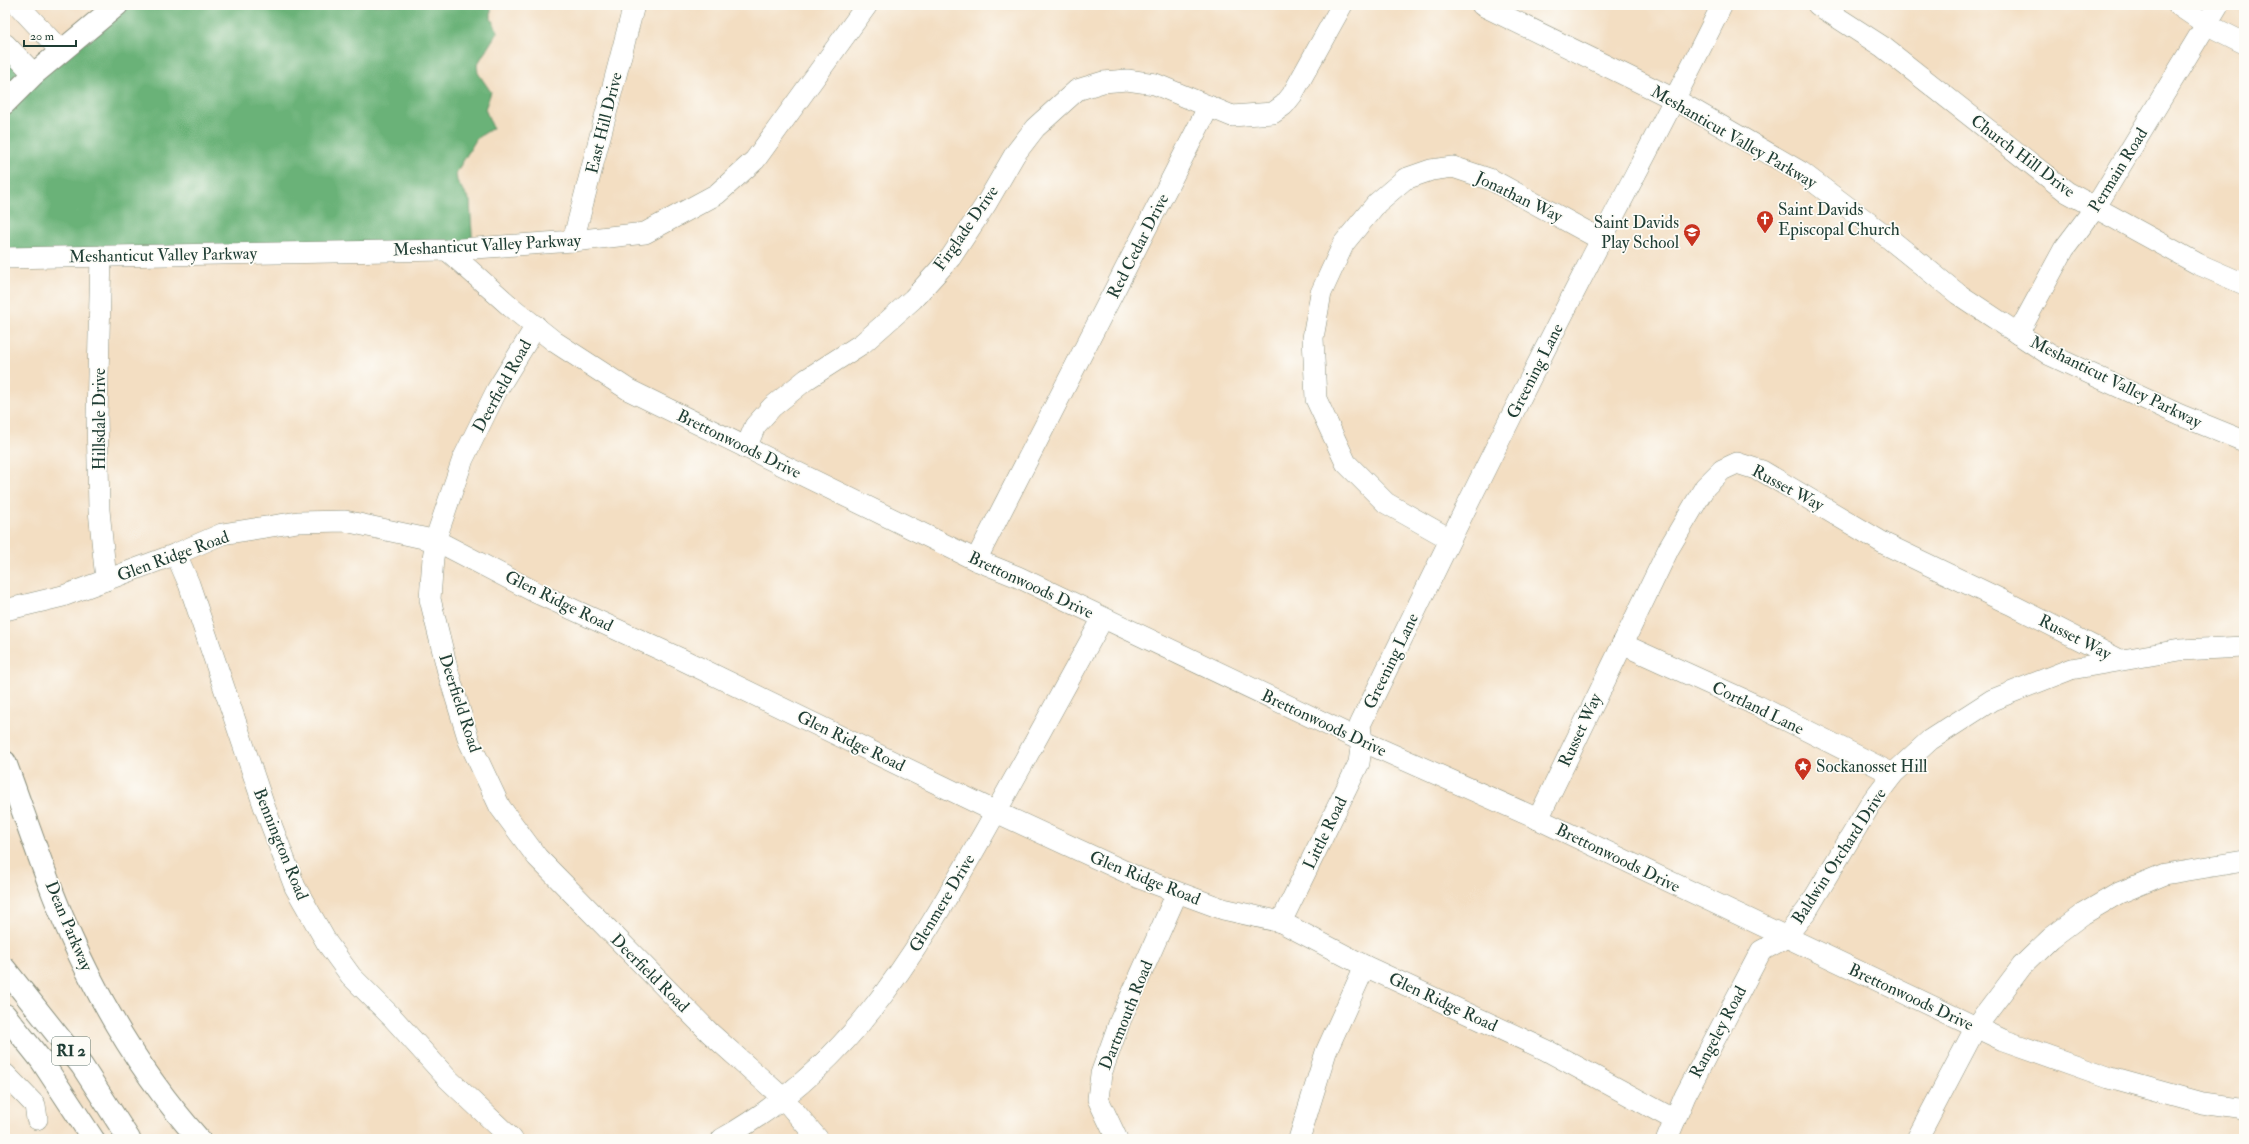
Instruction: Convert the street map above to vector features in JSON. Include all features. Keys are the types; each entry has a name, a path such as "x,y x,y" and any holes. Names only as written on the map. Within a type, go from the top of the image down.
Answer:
{"main road":[{"path":"5,103 34,74 117,5"},
{"name":"Dean Parkway","path":"5,762 64,918 87,972 106,1007 152,1081 199,1139"},
{"name":"RI 2","path":"5,969 82,1066 129,1139"},
{"name":"RI 2","path":"5,1015 40,1060 93,1139"}],"street":[{"path":"18,5 61,51"},
{"name":"East Hill Drive","path":"573,241 634,5"},
{"name":"Meshanticut Valley Parkway","path":"5,258 447,250 573,241 645,233 717,194 755,160 867,5"},
{"path":"1209,106 1232,116 1250,116 1273,113 1284,105 1292,95 1342,5"},
{"name":"Meshanticut Valley Parkway","path":"1482,5 1676,100 1801,172 1886,236 1958,294 2050,354 2180,415 2244,441"},
{"name":"Greening Lane","path":"1362,741 1360,725 1450,539 1582,277 1676,100 1722,5"},
{"name":"Church Hill Drive","path":"1818,5 1883,47 2066,192 2198,264 2244,284"},
{"path":"2178,5 2206,24 2244,43"},
{"name":"Permain Road","path":"2018,334 2064,249 2095,208 2218,5"},
{"path":"5,44 34,74"},
{"name":"Firglade Drive","path":"746,448 756,426 772,407 807,379 863,343 913,299 951,257 986,204 1015,154 1035,128 1077,90 1103,82 1127,80 1155,84 1209,106"},
{"name":"Red Cedar Drive","path":"976,560 1209,106"},
{"name":"Jonathan Way","path":"1450,539 1386,503 1346,463 1316,399 1314,331 1321,294 1344,243 1377,203 1406,178 1431,170 1453,167 1492,180 1602,240"},
{"name":"Brettonwoods Drive","path":"447,250 555,342 629,390 976,560 1018,577 1362,741 1538,819 1785,938 2003,1040 2108,1077 2202,1103 2244,1109"},
{"name":"Hillsdale Drive","path":"102,256 97,416 99,510 106,580"},
{"name":"Deerfield Road","path":"536,326 497,390 463,460 437,535 433,558 430,599 448,672 469,741 500,807 537,858 710,1033 784,1099 818,1139"},
{"name":"Russet Way","path":"1538,819 1669,548 1705,487 1722,470 1736,463 1762,471 1885,544 2010,604 2120,660"},
{"name":"Glen Ridge Road","path":"5,610 63,596 176,554 222,534 298,522 345,521 437,540 537,592 686,661 996,812 1139,878 1223,909 1281,922 1365,966 1546,1050 1675,1120"},
{"name":"Bennington Road","path":"176,554 189,584 264,806 292,879 327,943 351,976 447,1078 512,1139"},
{"name":"Glenmere Drive","path":"722,1139 784,1099 817,1070 861,1024 897,978 932,925 1103,618"},
{"name":"Cortland Lane","path":"1622,644 1758,706 1892,774"},
{"name":"Baldwin Orchard Drive","path":"1785,938 1807,910 1873,800 1892,774 1930,740 1992,700 2071,669 2180,650 2244,647"},
{"name":"Little Road","path":"1281,922 1359,763 1362,741"},
{"path":"1917,1139 1976,1027 2022,966 2051,938 2083,914 2119,893 2165,874 2244,860"},
{"name":"Dartmouth Road","path":"1117,1139 1098,1099 1101,1074 1120,1021 1177,893"},
{"name":"Rangeley Road","path":"1667,1139 1718,1031 1761,951 1785,938"},
{"path":"1298,1139 1326,1052 1365,966"},
{"path":"5,1074 35,1105 37,1119"}],"green space":[{"path":"120,5 491,5 491,19 498,31 477,65 478,73 491,92 485,109 493,128 477,138 456,173 457,181 470,201 473,249 5,259 5,44 31,71"}],"place":[{"name":"Saint Davids Episcopal Church","path":"1765,234"},
{"name":"Saint Davids Play School","path":"1692,247"},
{"name":"Sockanosset Hill","path":"1803,781"}]}
